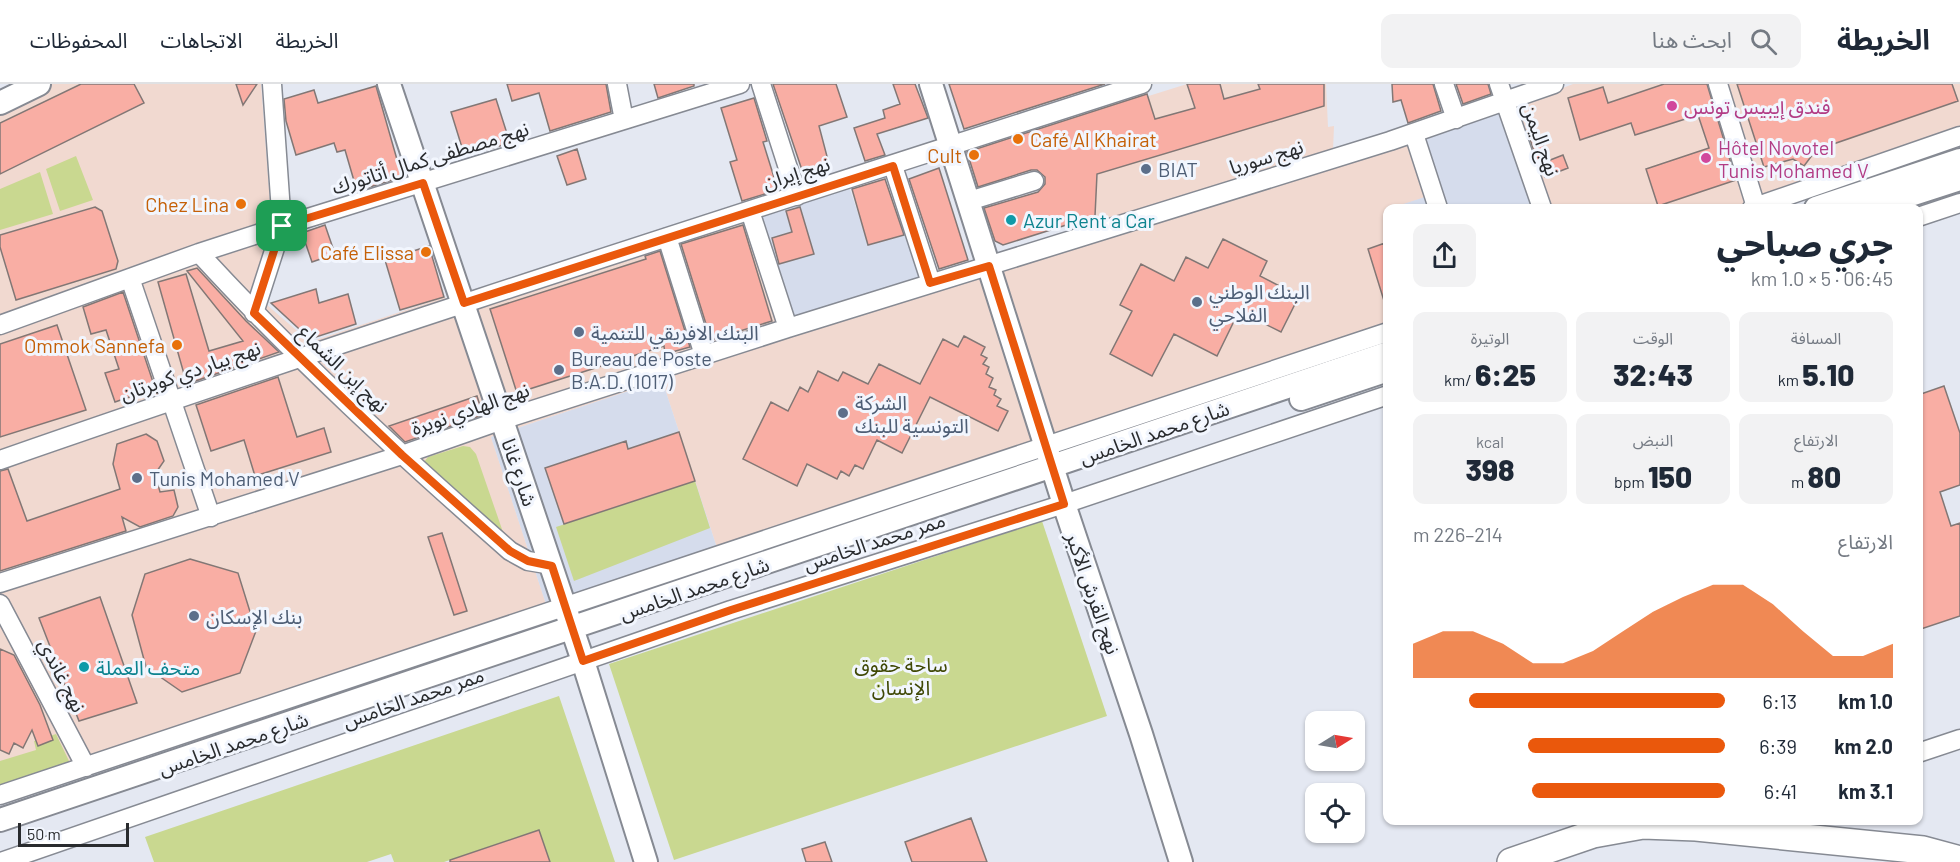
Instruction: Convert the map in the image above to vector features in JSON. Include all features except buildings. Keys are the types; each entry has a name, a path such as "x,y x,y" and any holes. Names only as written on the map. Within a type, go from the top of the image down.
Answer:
{"highway":[{"path":"1512,862 1593,834 1643,825"},
{"path":"1713,825 1923,850 1960,860"}],"main road":[{"path":"0,103 39,84"},
{"name":"شارع غانا","path":"389,84 575,635 646,862"},
{"name":"نهج القرش الأكبر","path":"931,84 1064,504 1181,862"},
{"path":"1828,204 1960,160"},
{"path":"1882,204 1960,178"},
{"name":"شارع محمد الخامس","path":"0,837 1052,464 1383,355"},
{"name":"شارع محمد الخامس","path":"1052,464 1383,371"},
{"name":"شارع محمد الخامس","path":"0,820 575,635"}],"street":[{"path":"254,313 282,226 272,84"},
{"path":"617,84 624,120"},
{"name":"نهج مصطفى كمال أتاتورك","path":"0,325 199,253 740,84"},
{"path":"761,84 797,196"},
{"name":"نهج إيران","path":"464,303 1142,84"},
{"path":"1444,84 1456,119"},
{"name":"نهج سوريا","path":"989,266 1414,134 1456,119 1502,92 1554,84"},
{"path":"1718,84 1753,204"},
{"name":"نهج اليمن","path":"1502,92 1541,204"},
{"path":"1414,134 1437,204"},
{"path":"1765,204 1960,136"},
{"path":"893,166 930,283"},
{"path":"969,201 1034,181"},
{"path":"1923,214 1960,203"},
{"path":"750,210 788,328"},
{"path":"667,237 704,355"},
{"name":"نهج إبن الشماع","path":"199,253 254,313 402,455 510,551 528,561 552,566"},
{"name":"نهج الهادي نويرة","path":"0,583 211,517 788,328 989,266"},
{"path":"130,278 211,517"},
{"name":"نهج بيار دي كوبرتان","path":"0,459 464,303"},
{"name":"شارع محمد الخامس","path":"1052,464 1383,334"},
{"name":"ممر محمد الخامس","path":"1,862 575,635 731,610 1064,504 1383,397"},
{"name":"نهج غاندي","path":"0,604 86,768"},
{"name":"شارع محمد الخامس","path":"0,795 86,768 575,635"},
{"path":"1923,751 1960,739"}],"shaded area":[{"path":"16,84 261,84 272,229 252,292 310,342 445,297 451,313 744,216 785,338 982,273 1099,238 1095,216 1095,192 1109,102 1123,104 1187,84 1326,84 1328,127 1334,126 1333,151 1409,127 1426,197 1405,204 1383,204 1383,324 717,548 662,380 491,437 546,604 0,787 0,92"},
{"path":"1573,84 1960,84 1960,131 1742,204 1532,204 1502,112"},
{"path":"1502,112 1532,204 1403,204 1425,197 1408,143"},
{"path":"848,184 862,225 908,210 933,289 785,339 744,216"},
{"path":"662,380 717,548 546,604 491,437"}],"green space":[{"path":"76,156 93,200 60,211 46,169"},
{"path":"40,172 53,214 0,230 0,189"},
{"path":"463,446 470,447 476,454 504,535 424,462 428,457"},
{"path":"695,481 710,528 574,581 556,527"},
{"name":"ساحة حقوق الإنسان","path":"1042,521 1107,716 674,860 609,664"},
{"path":"559,696 615,862 550,862 539,830 444,862 394,862 391,854 367,862 154,862 145,837"},
{"path":"56,734 70,763 0,787 0,761 36,750 34,741"}],"place":[{"name":"فندق إيبيس تونس","path":"1672,106"},
{"name":"Café Al Khairat","path":"1018,139"},
{"name":"Cult","path":"974,155"},
{"name":"Hôtel Novotel Tunis Mohamed V","path":"1706,158"},
{"name":"BIAT","path":"1146,169"},
{"name":"Chez Lina","path":"241,204"},
{"name":"Azur Rent a Car","path":"1011,220"},
{"name":"Café Elissa","path":"426,252"},
{"name":"البنك الوطني الفلاحي","path":"1197,302"},
{"name":"البنك الافريقي للتنمية","path":"579,332"},
{"name":"Ommok Sannefa","path":"177,345"},
{"name":"Bureau de Poste B.A.D. (1017)","path":"559,370"},
{"name":"الشركة التونسية للبنك","path":"843,413"},
{"name":"Tunis Mohamed V","path":"137,478"},
{"name":"بنك الإسكان","path":"194,616"},
{"name":"متحف العملة","path":"84,667"}],"route":[{"path":"893,166 930,283 989,266 1064,504 731,610 583,661 552,566 528,561 510,551 402,455 254,313 282,226 423,183 464,303 893,166"}]}
